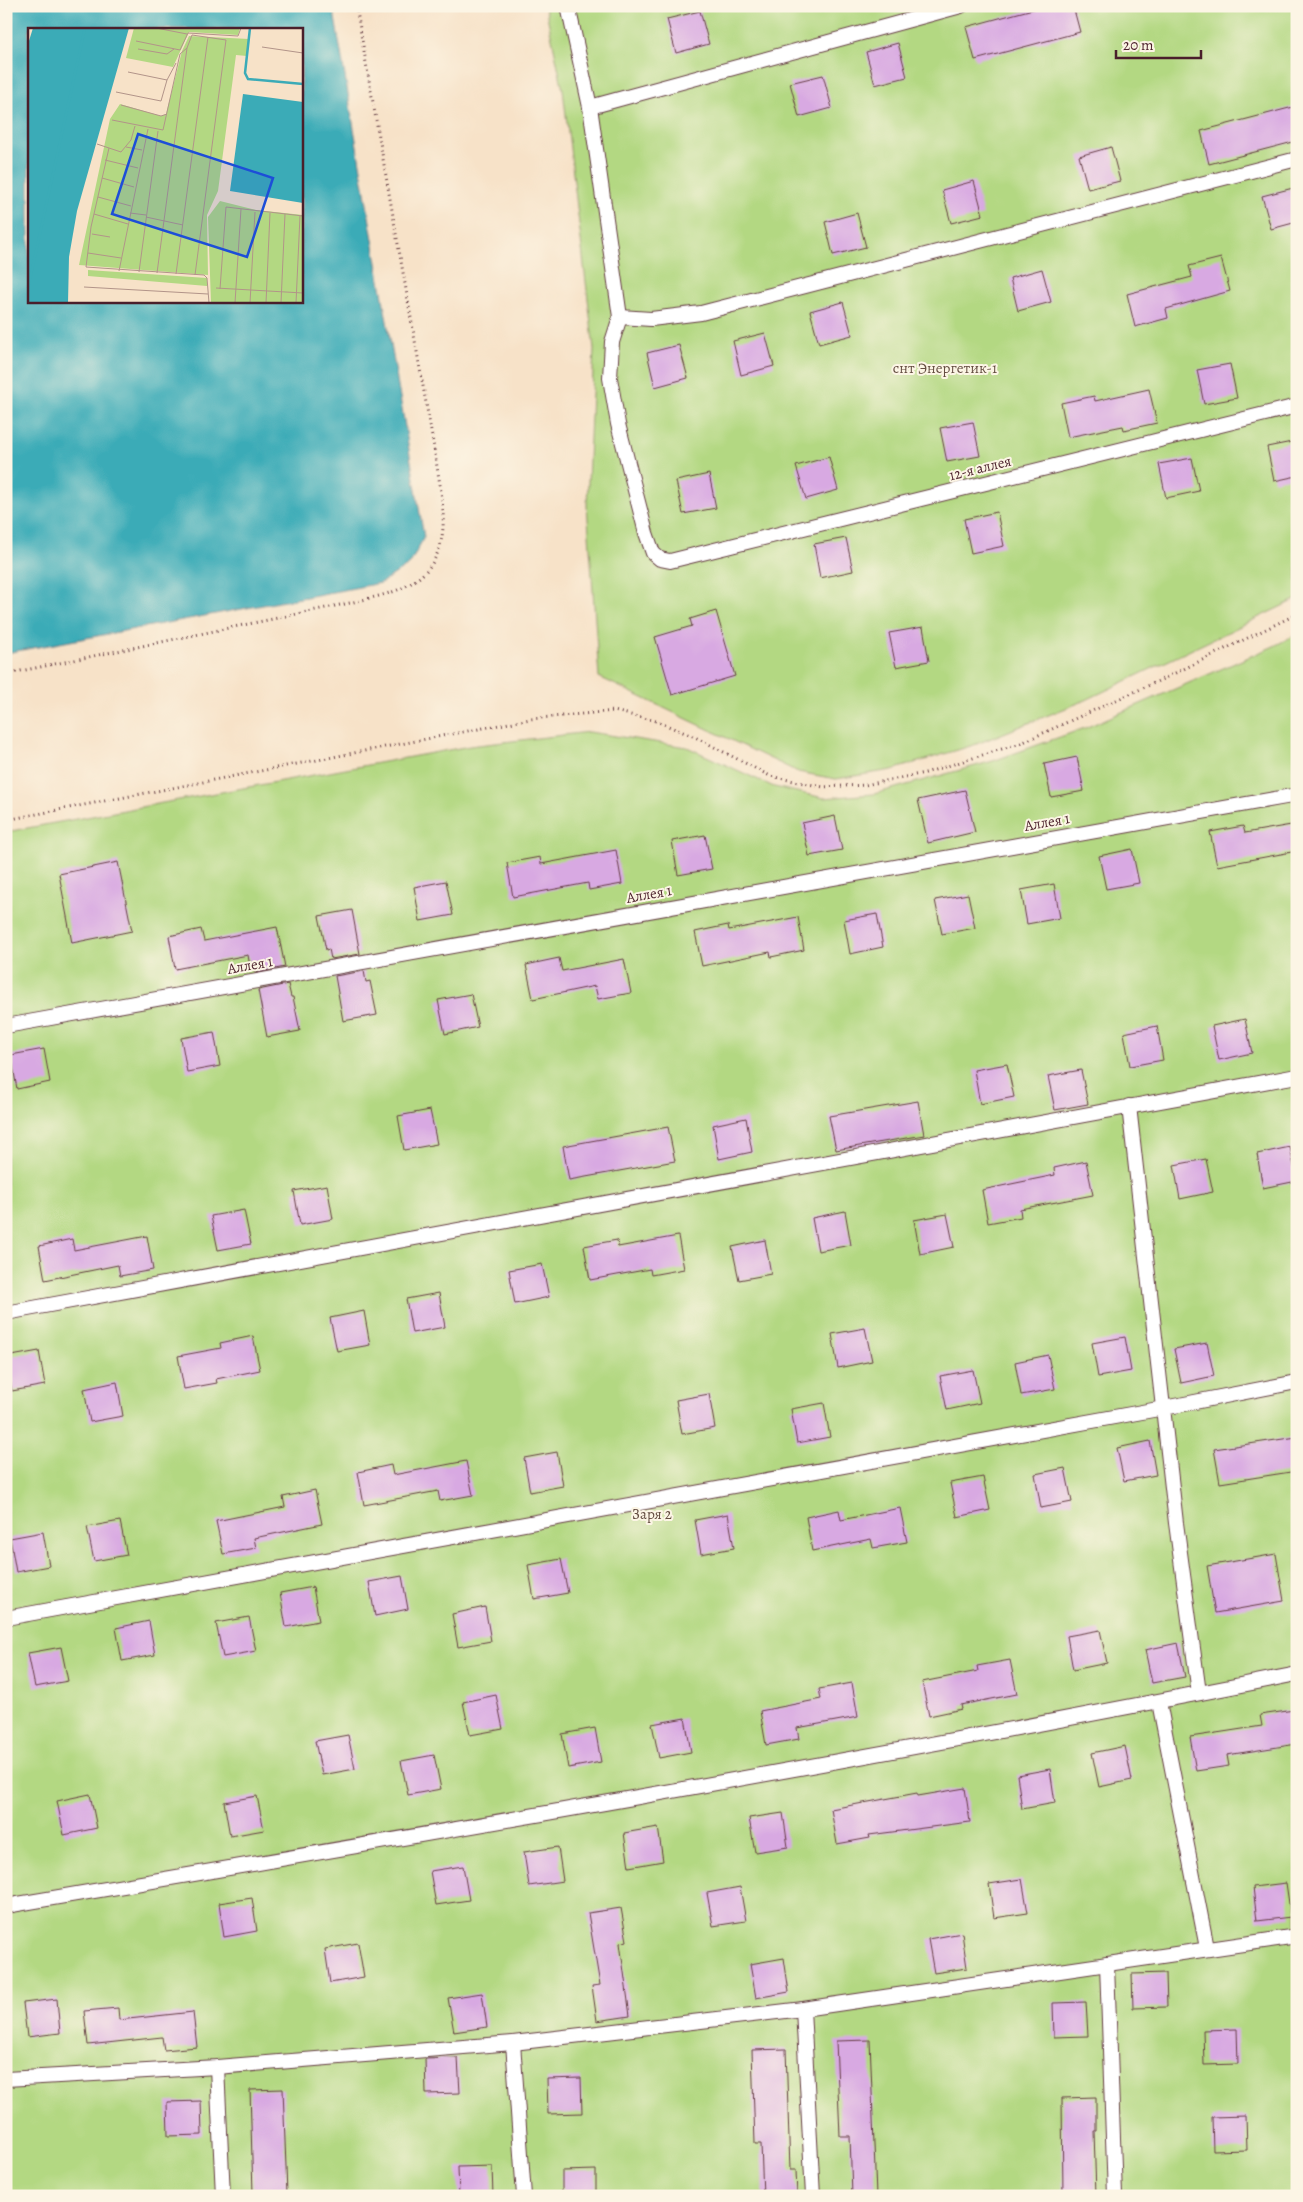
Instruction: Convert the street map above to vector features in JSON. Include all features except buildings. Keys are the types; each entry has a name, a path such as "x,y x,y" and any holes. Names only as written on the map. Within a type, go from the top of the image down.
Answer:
{"lane":[{"path":"568,6 590,107 620,316 651,319 701,313 1297,159"},
{"path":"590,107 961,6"},
{"name":"12-я аллея","path":"620,316 612,342 610,378 618,424 653,553 660,559 670,561 1297,406"},
{"name":"Аллея 1","path":"6,1026 1297,795"},
{"path":"6,1313 1297,1076"},
{"path":"1129,1106 1199,1693"},
{"path":"6,1618 1164,1408 1297,1382"},
{"path":"6,1906 519,1819 1159,1702 1297,1674"},
{"path":"1159,1702 1207,1948"},
{"path":"6,2079 218,2067 513,2044 803,2009 1297,1936"},
{"path":"1107,1964 1115,2196"},
{"path":"803,2009 813,2196"},
{"path":"513,2044 524,2196"},
{"path":"218,2067 223,2196"}],"path":[{"path":"6,674 350,603 405,587 422,575 439,552 445,523 437,464 356,6"},
{"path":"6,820 530,719 614,711 656,721 695,737 770,776 823,787 865,784 925,773 1021,743 1163,679 1297,614"}],"green space":[{"name":"снт Энергетик-1","path":"545,6 1297,6 1297,599 1086,700 974,745 892,770 836,779 798,772 599,677 587,505 594,349 563,90"},
{"name":"Заря 2","path":"1297,634 1297,2196 6,2196 6,832 470,746 589,732 687,747 774,787 824,798 874,794 993,761 1085,728 1274,646"}],"water":[{"path":"6,6 333,6 424,537 410,564 381,583 6,653"}]}
